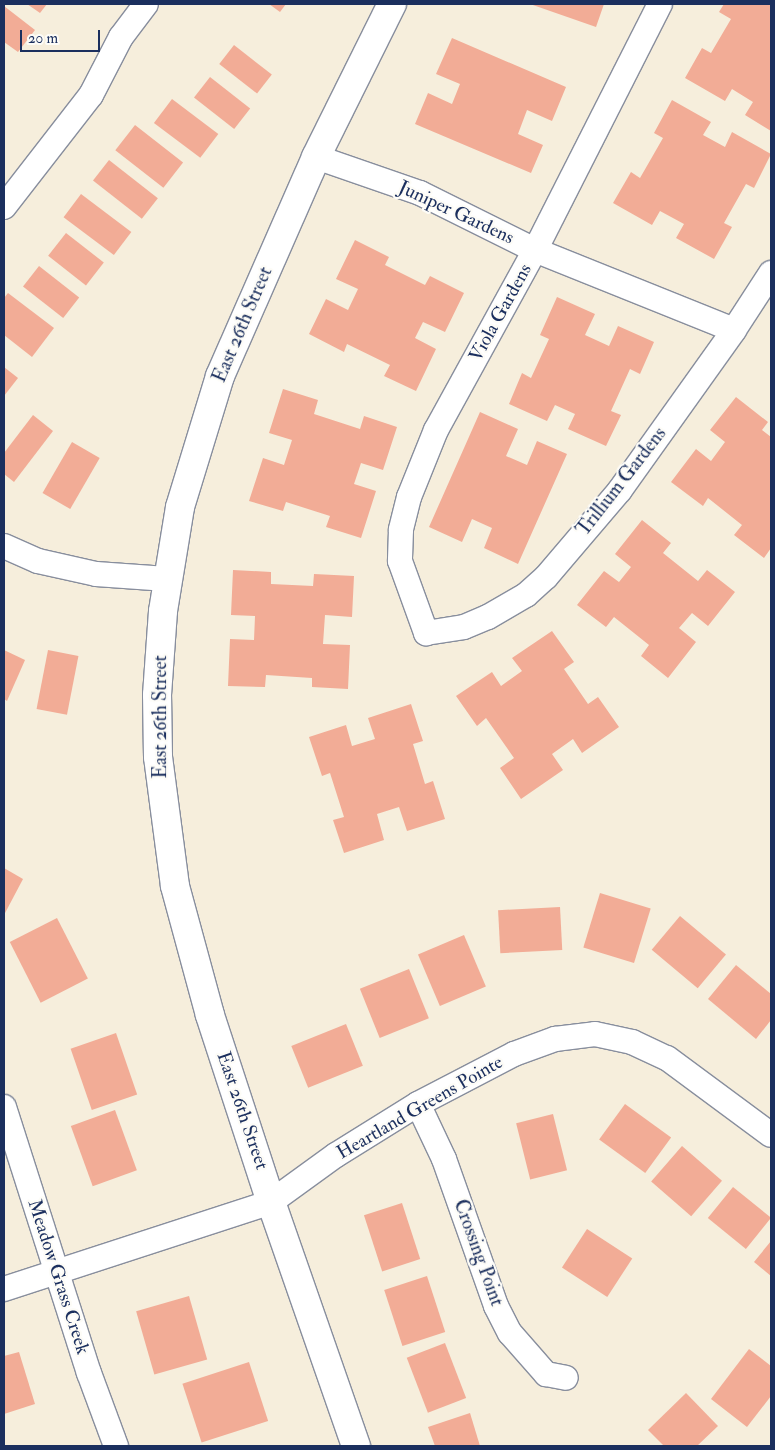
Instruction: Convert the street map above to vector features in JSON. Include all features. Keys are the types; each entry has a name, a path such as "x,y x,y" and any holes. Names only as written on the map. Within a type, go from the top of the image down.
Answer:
{"street":[{"path":"4,207 91,95 121,37 146,4"},
{"name":"East 26th Street","path":"356,1446 271,1202 210,1015 175,886 158,757 157,695 167,579 180,507 220,376 316,157 392,4"},
{"name":"Viola Gardens","path":"426,633 400,561 401,530 408,497 436,430 535,250 660,4"},
{"name":"Juniper Gardens","path":"316,157 420,192 535,250 734,330"},
{"name":"Trillium Gardens","path":"426,633 464,627 488,617 526,595 546,577 620,490 734,330 771,274"},
{"path":"4,546 38,561 96,574 167,579"},
{"name":"Heartland Greens Pointe","path":"4,1288 57,1273 271,1202 336,1155 418,1104 514,1054 556,1038 595,1034 632,1042 667,1058 771,1135"},
{"name":"Crossing Point","path":"418,1104 444,1159 496,1306 510,1332 546,1374 566,1378"},
{"name":"Meadow Grass Creek","path":"4,1107 89,1373 116,1446"}],"building":[{"path":"27,4 47,4 40,13"},
{"path":"269,4 286,4 280,12"},
{"path":"530,4 604,4 596,27"},
{"path":"724,4 771,4 771,131 745,115 753,102 732,89 725,101 685,78 702,48 711,53 731,19 719,12"},
{"path":"4,6 35,30 18,52 4,42"},
{"path":"452,38 566,87 552,121 527,110 518,134 543,145 531,173 415,124 428,93 452,104 460,84 436,74"},
{"path":"234,45 272,75 257,93 219,64"},
{"path":"210,77 250,108 234,129 194,97"},
{"path":"172,99 218,134 200,158 154,123"},
{"path":"672,100 711,122 703,135 725,147 732,132 771,154 754,188 746,184 724,223 732,227 714,259 676,238 684,224 660,211 652,225 613,203 631,172 640,178 663,138 654,133"},
{"path":"135,125 183,163 163,188 115,150"},
{"path":"109,160 158,198 142,219 93,180"},
{"path":"81,194 131,232 114,255 64,217"},
{"path":"66,233 104,263 86,285 48,256"},
{"path":"355,240 389,257 385,265 425,285 430,276 464,293 445,332 423,322 415,338 436,349 416,391 384,376 390,365 347,344 344,352 309,334 326,299 348,310 358,289 336,279"},
{"path":"39,266 79,297 63,318 23,286"},
{"path":"8,293 54,328 32,357 4,335 4,298"},
{"path":"557,297 595,314 585,335 609,346 618,326 654,342 640,374 630,369 611,411 621,415 606,446 568,429 575,414 555,405 547,421 509,404 522,373 531,378 549,339 540,335"},
{"path":"4,367 18,378 4,396"},
{"path":"283,389 318,400 314,414 360,429 364,416 397,427 383,470 361,463 354,484 376,491 361,538 326,527 330,516 286,502 283,511 249,501 263,458 284,465 292,440 269,433"},
{"path":"736,397 768,422 762,430 771,437 771,548 764,558 734,535 742,525 708,498 703,506 671,482 696,449 711,461 725,442 710,430"},
{"path":"480,412 518,429 506,456 527,465 537,441 567,454 518,564 484,548 492,528 472,519 462,542 429,527"},
{"path":"33,415 53,431 14,482 4,474 4,453"},
{"path":"72,442 100,458 70,509 42,493"},
{"path":"642,520 671,543 663,553 698,581 707,570 735,592 708,626 692,613 679,628 696,642 668,678 641,656 649,645 614,617 606,627 577,605 604,571 619,582 631,567 615,554"},
{"path":"233,570 271,572 271,584 313,586 314,574 354,576 352,617 325,615 323,644 350,645 348,689 312,687 312,678 266,675 265,687 228,686 230,639 254,640 255,616 231,615"},
{"path":"552,631 574,662 564,669 588,704 598,697 619,727 582,753 573,739 552,754 563,770 521,799 500,768 514,758 486,718 477,726 456,696 492,672 501,686 522,671 512,658"},
{"path":"4,650 25,660 7,701 4,699"},
{"path":"48,650 78,656 67,715 37,709"},
{"path":"411,704 423,741 413,744 425,784 433,781 445,819 407,831 399,807 377,814 384,840 344,853 333,820 344,817 330,773 322,776 309,737 346,725 352,746 375,739 368,718"},
{"path":"4,868 23,879 4,915"},
{"path":"600,893 651,908 634,963 583,948"},
{"path":"560,907 562,950 500,953 498,910"},
{"path":"680,916 726,955 698,988 652,950"},
{"path":"57,918 88,979 41,1003 10,942"},
{"path":"464,935 486,987 440,1006 418,955"},
{"path":"736,965 771,994 771,1020 756,1039 708,999"},
{"path":"409,969 429,1018 380,1038 360,989"},
{"path":"346,1024 363,1066 308,1088 291,1046"},
{"path":"116,1033 137,1094 92,1110 71,1049"},
{"path":"625,1104 671,1138 645,1173 599,1140"},
{"path":"115,1110 137,1170 93,1186 71,1126"},
{"path":"553,1114 567,1170 530,1179 516,1123"},
{"path":"682,1146 722,1181 691,1216 651,1181"},
{"path":"733,1187 771,1218 746,1249 708,1218"},
{"path":"402,1203 420,1259 382,1271 364,1215"},
{"path":"587,1229 632,1258 607,1297 562,1268"},
{"path":"771,1241 771,1276 754,1262"},
{"path":"427,1276 445,1332 402,1346 384,1290"},
{"path":"189,1296 207,1359 154,1375 136,1311"},
{"path":"445,1343 466,1398 428,1413 407,1358"},
{"path":"749,1349 771,1366 771,1396 747,1427 711,1399"},
{"path":"19,1352 35,1404 4,1414 4,1356"},
{"path":"249,1362 268,1421 202,1443 182,1384"},
{"path":"686,1393 718,1426 697,1446 664,1446 648,1430"},
{"path":"470,1413 480,1446 435,1446 428,1427"}]}
